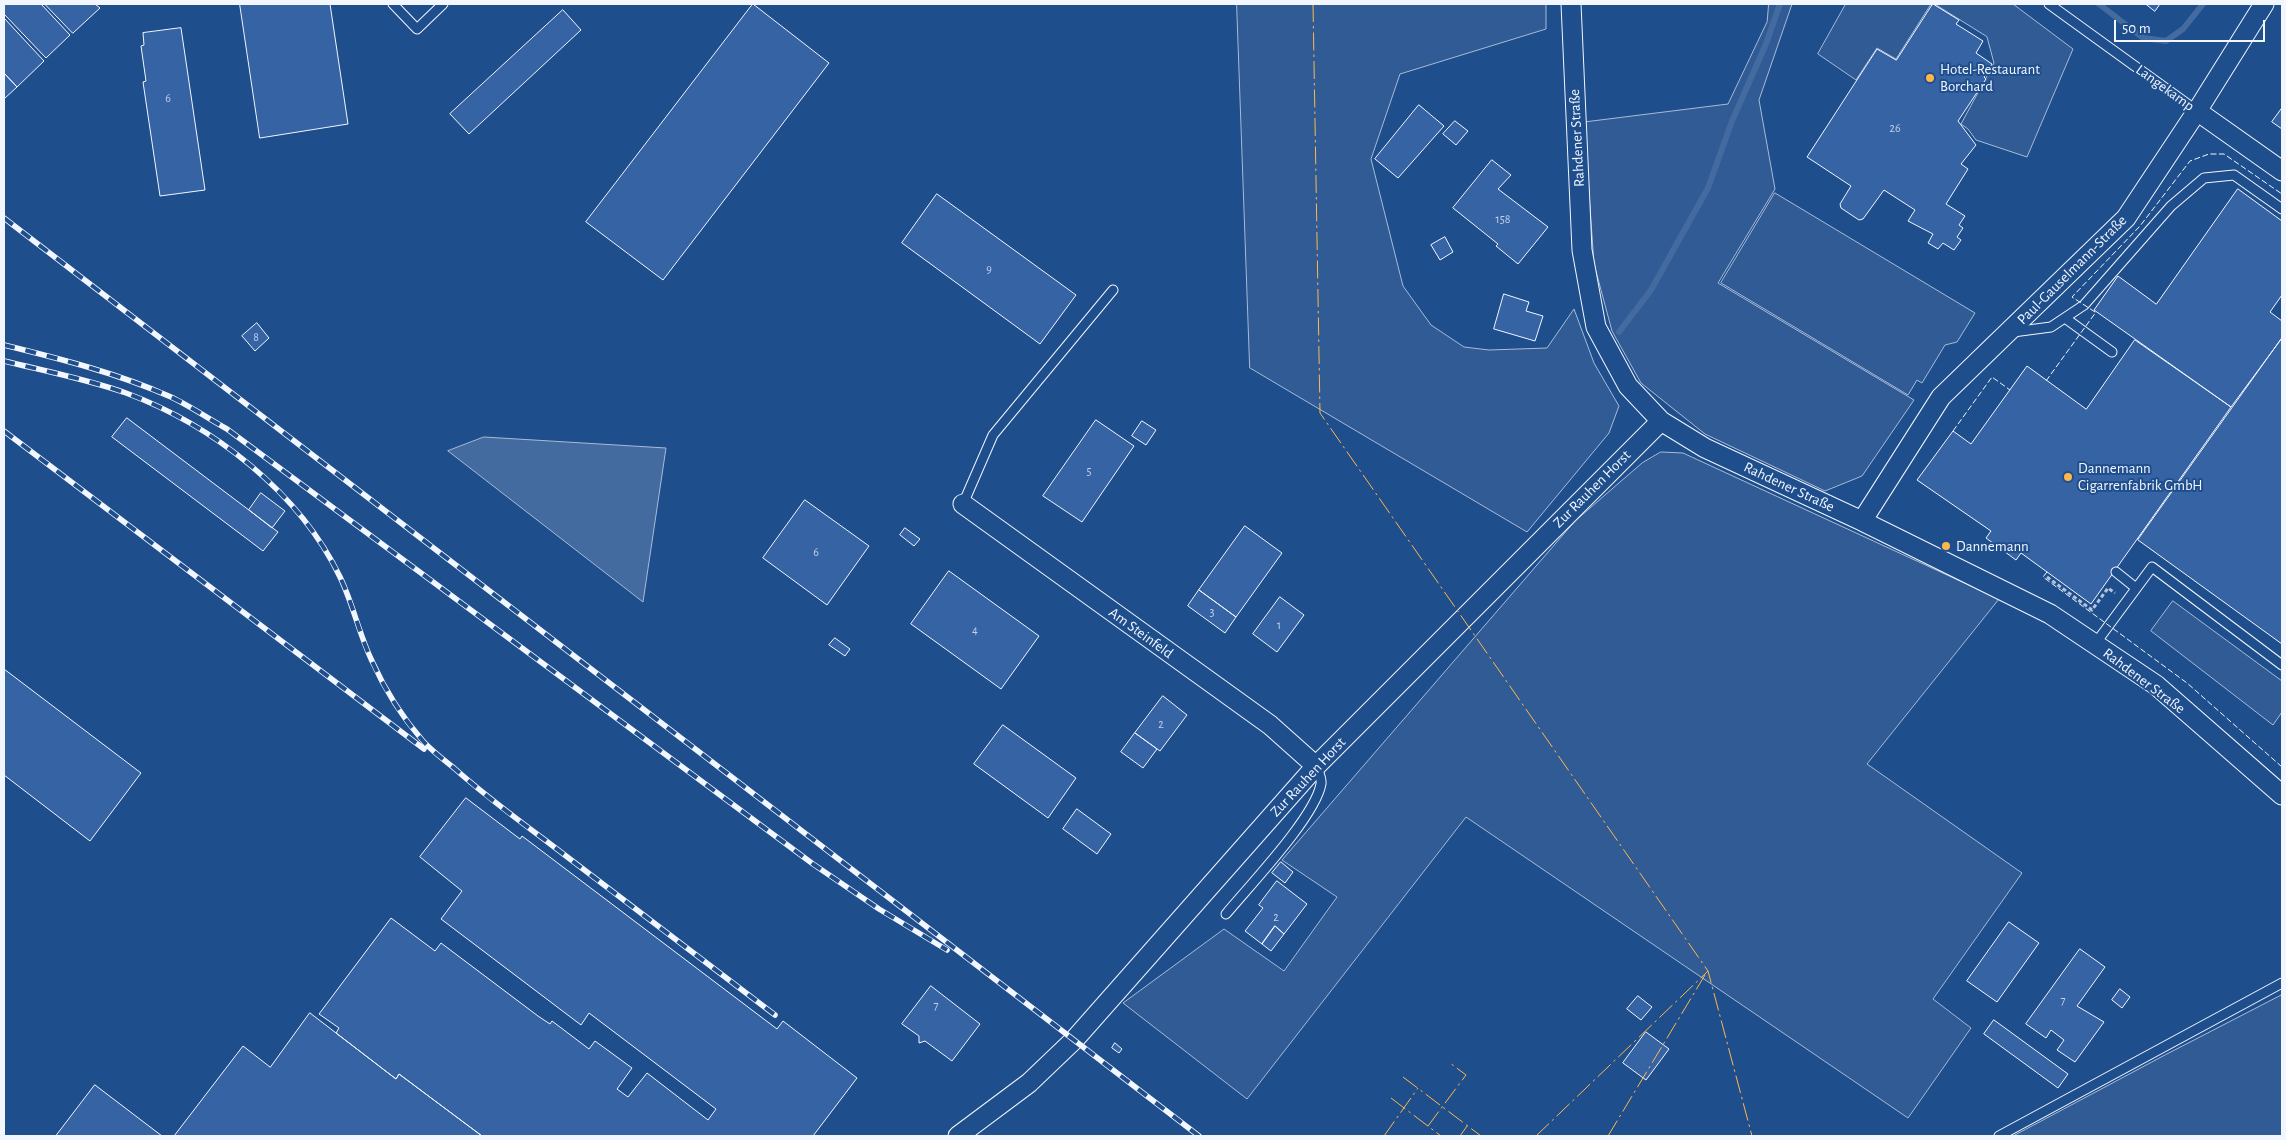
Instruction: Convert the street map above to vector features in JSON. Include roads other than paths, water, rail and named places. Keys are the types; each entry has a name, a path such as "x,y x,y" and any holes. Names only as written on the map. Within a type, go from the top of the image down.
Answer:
{"street":[{"name":"Rahdener Straße","path":"1571,4 1582,250 1596,327 1628,386 1661,421 1705,448 1862,521 2050,614 2156,686 2282,795"},
{"name":"Paul-Gauselmann-Straße","path":"1862,521 1941,397 2126,218 2197,111 2264,4"},
{"name":"Langekamp","path":"2197,111 2282,171"},
{"name":"Zur Rauhen Horst","path":"958,1136 1029,1083 1074,1040 1316,766 1661,421"},
{"name":"Am Steinfeld","path":"963,504 1270,725 1316,766"}],"lane":[{"path":"393,4 416,29 444,4"},
{"name":"Langekamp","path":"2049,4 2197,111"},
{"path":"2008,332 2052,327 2084,304 2171,206 2204,178 2234,175 2282,209"},
{"path":"963,504 993,435 1113,290"},
{"path":"2065,318 2112,352"},
{"path":"2095,644 2152,567 2282,665"},
{"path":"2116,572 2136,588"},
{"path":"1226,914 1292,835 1317,800 1322,781 1316,766"},
{"path":"1998,1136 2282,983"}],"waterway":[{"path":"1619,332 1651,290 1708,188 1732,121 1766,44 1780,4"},
{"path":"2099,4 2143,38 2166,41 2183,29 2203,4"}],"railway":[{"path":"4,218 1199,1136"},
{"path":"4,345 68,361 151,388 171,397 227,429 813,864 879,909 947,950"},
{"path":"4,361 96,383 159,407 191,423 251,466 278,490 302,517 323,546 345,587 367,651 383,682 394,703 427,745 499,805 775,1015"},
{"path":"4,431 424,749"}],"place":[{"name":"Hotel-Restaurant Borchard","path":"1930,78"},
{"name":"Dannemann Cigarrenfabrik GmbH","path":"2068,477"},
{"name":"Dannemann","path":"1946,546"}]}
